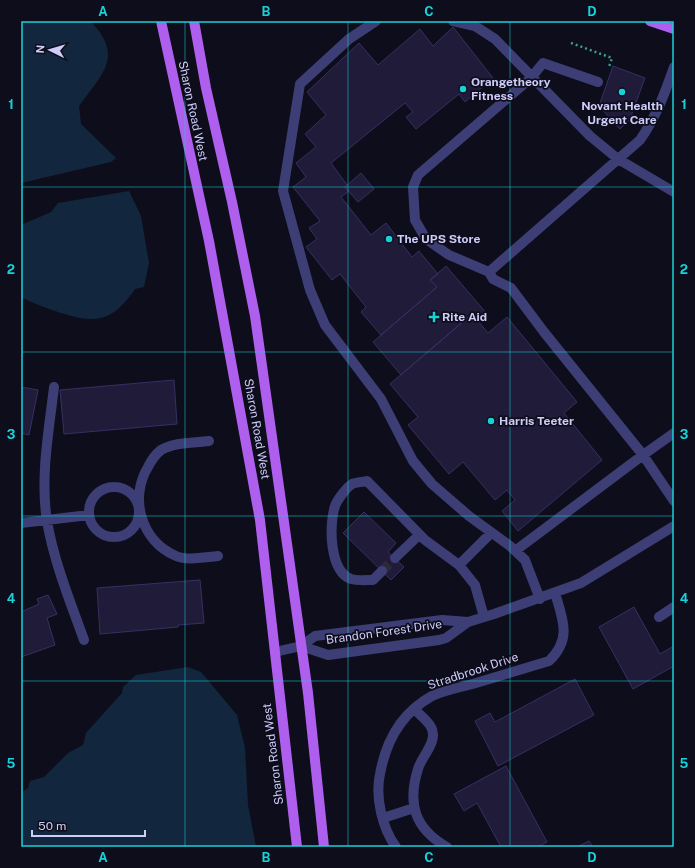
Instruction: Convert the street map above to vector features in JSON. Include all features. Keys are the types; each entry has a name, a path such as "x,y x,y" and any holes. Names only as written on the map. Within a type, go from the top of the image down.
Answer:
{"main road":[{"name":"Sharon Road West","path":"161,21 209,241 243,420 260,520 297,847"},
{"name":"Sharon Road West","path":"194,21 206,88 232,202 255,316 301,646 324,847"},
{"path":"650,21 674,30"}],"street":[{"path":"376,21 349,39 300,84 283,191 310,290 325,325 381,399 413,461 432,484 469,516 525,560 540,599"},
{"path":"453,21 475,26 495,39 531,78 590,136 618,159 674,192"},
{"path":"598,82 543,63 531,78 418,175 413,187 415,220 426,239 449,255 489,272 493,279 511,288 548,338 642,455 674,501"},
{"path":"489,272 640,140 660,104 674,67"},
{"path":"54,387 45,483 47,520 56,560 84,640"},
{"path":"515,551 642,455 674,433"},
{"path":"209,441 171,446 161,450 142,476 138,491 138,508 138,518 134,526 126,533 117,536 108,536 99,532 92,525 89,516 89,506 94,497 101,490 110,487 120,487 135,499 138,508 149,533 164,550 177,557 190,559 218,556"},
{"path":"382,571 372,580 350,578 339,568 333,551 332,524 335,504 352,484 367,481 419,535 459,565 475,585 484,617"},
{"path":"21,523 89,516"},
{"name":"Brandon Forest Drive","path":"301,646 328,655 446,638 468,622 540,599 581,583 674,526"},
{"path":"459,565 491,533"},
{"path":"395,558 419,535"},
{"name":"Stradbrook Drive","path":"396,847 383,818 380,804 379,779 384,753 393,733 405,717 433,696 549,661 555,655 565,634 564,622 555,593"},
{"path":"659,617 674,607"},
{"name":"Brandon Forest Drive","path":"275,652 301,646 315,636 442,620 468,622"},
{"path":"414,709 431,727 433,737 418,769 412,800 417,820 434,839 447,847"},
{"path":"383,818 414,808"}],"path":[{"path":"571,43 612,58 609,67"}],"water":[{"path":"21,21 90,21 101,33 108,55 106,65 102,74 79,106 81,124 116,158 111,162 21,183"},
{"path":"129,191 141,216 149,263 144,287 135,289 118,309 109,315 91,319 55,311 21,297 21,225 51,212 58,203"},
{"path":"188,667 201,672 237,715 245,748 248,805 256,847 21,847 21,793 28,788 30,781 44,777 68,753 83,745 86,733 122,693 123,687 136,675"}],"building":[{"path":"453,27 493,78 465,102 459,94 416,129 406,117 413,112 405,103 331,163 347,185 345,187 349,191 341,197 371,235 386,223 412,257 419,251 438,274 430,280 437,287 381,335 361,312 366,307 340,274 332,280 306,247 317,239 309,228 320,221 293,187 306,177 296,163 316,147 305,134 326,115 307,92 359,43 378,65 420,29 433,46"},
{"name":"Novant Health Urgent Care","path":"613,66 645,78 630,119 620,129 599,106"},
{"path":"361,173 374,189 358,202 345,187"},
{"name":"Rite Aid","path":"446,266 487,314 478,321 472,314 401,375 373,342 437,287 430,280"},
{"name":"Harris Teeter","path":"472,314 488,333 507,317 577,402 564,413 602,460 518,531 502,511 515,500 507,490 495,500 463,462 449,474 408,425 418,417 390,384"},
{"path":"174,380 177,424 64,434 60,390"},
{"path":"21,387 38,390 29,435 21,433"},
{"path":"364,512 396,543 388,552 404,567 391,580 343,533"},
{"path":"200,580 204,623 178,625 178,627 100,634 97,588"},
{"path":"48,595 57,614 47,618 55,645 21,657 21,612 39,604 37,599"},
{"path":"634,607 660,654 672,647 674,651 674,666 633,689 599,627"},
{"path":"575,679 594,715 498,766 475,721 490,713 495,722"},
{"path":"506,766 547,842 537,847 501,847 477,803 464,811 454,794"},
{"path":"589,841 593,847 577,847"}],"tunnel":[{"path":"382,571 395,558"}],"place":[{"name":"Orangetheory Fitness","path":"463,89"},
{"name":"Novant Health Urgent Care","path":"622,92"},
{"name":"The UPS Store","path":"389,239"},
{"name":"Rite Aid","path":"434,317"},
{"name":"Harris Teeter","path":"491,421"}]}
